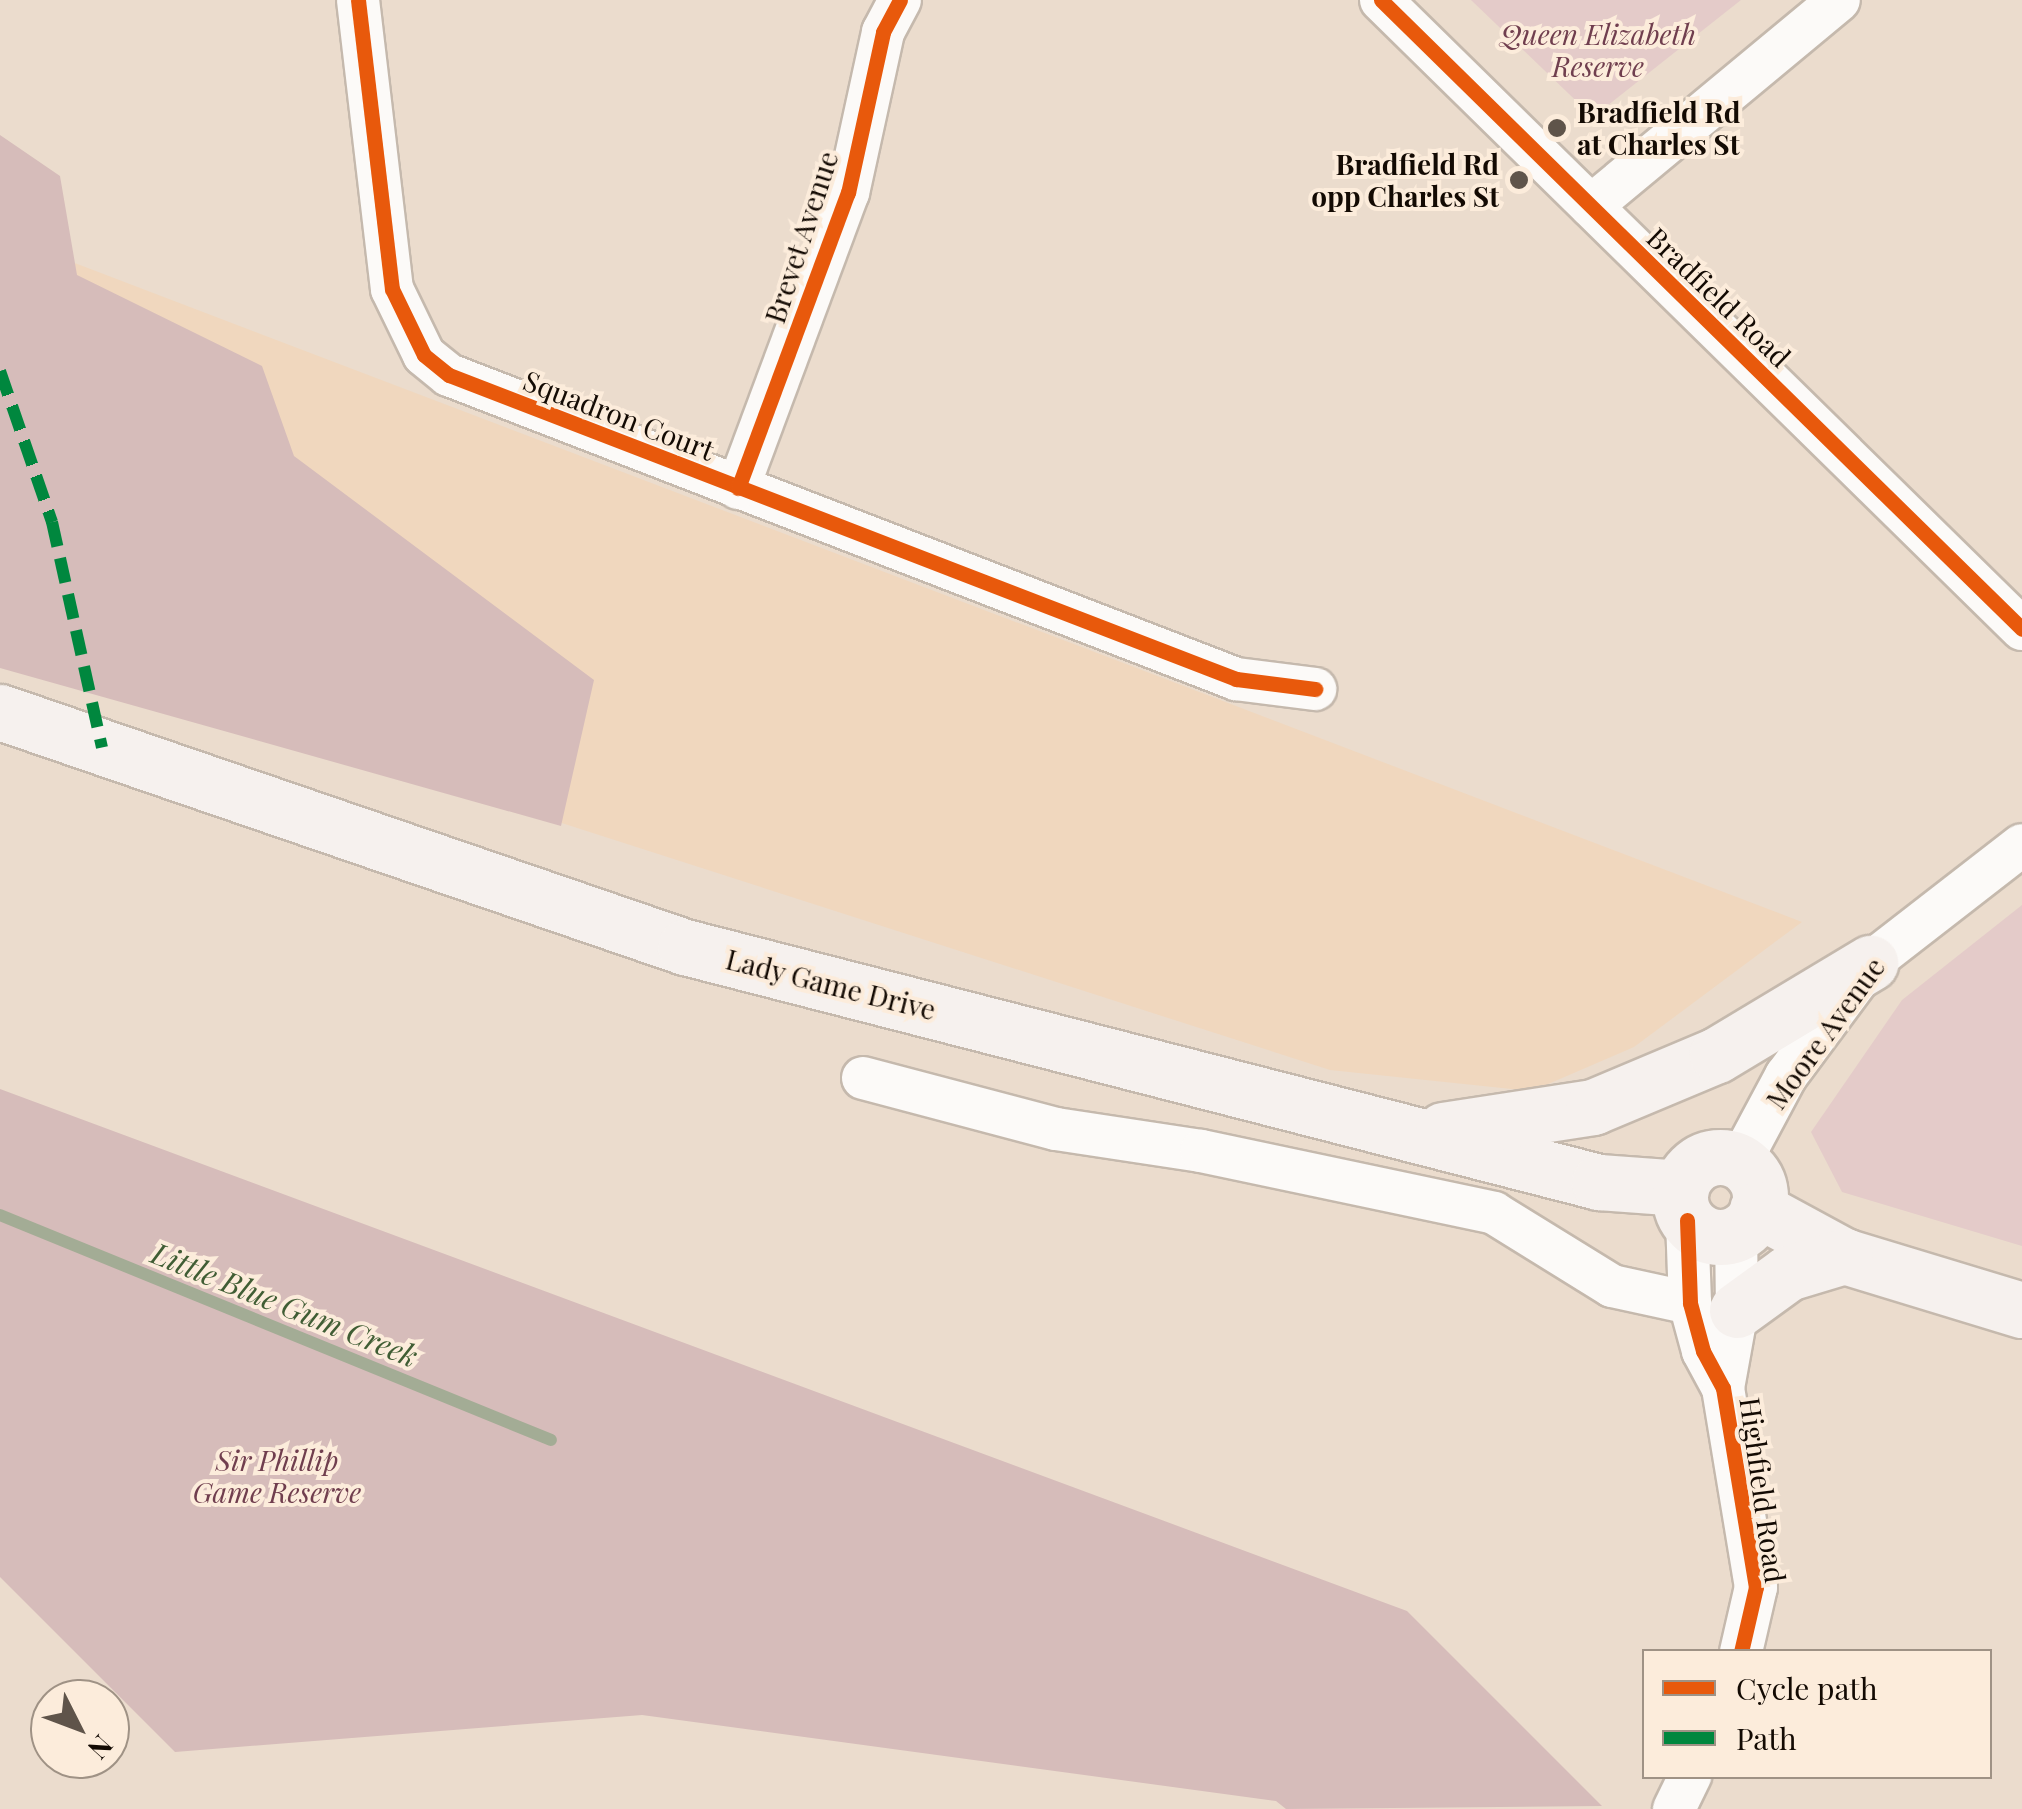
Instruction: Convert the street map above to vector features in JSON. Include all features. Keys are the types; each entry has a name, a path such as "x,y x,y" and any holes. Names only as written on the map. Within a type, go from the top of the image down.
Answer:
{"main road":[{"name":"Lady Game Drive","path":"0,712 685,947 1598,1182 1720,1203 1844,1256 2022,1310"},
{"path":"1415,1134 1593,1107 1717,1055 1870,963"},
{"path":"1714,1307 1788,1273 1844,1256"}],"street":[{"name":"Squadron Court","path":"358,0 392,289 424,355 448,376 1236,679 1314,689"},
{"name":"Brevet Avenue","path":"738,488 848,193 883,32 900,0"},
{"name":"Bradfield Road","path":"1381,0 2022,629"},
{"path":"1591,206 1839,0"},
{"name":"Moore Avenue","path":"1720,1203 1786,1076 1870,963 2022,845"},
{"path":"864,1078 1056,1129 1201,1152 1494,1214 1612,1286 1714,1307"},
{"name":"Highfield Road","path":"1720,1203 1714,1307 1723,1388 1756,1586 1742,1649"},
{"path":"1674,1809 1689,1779"}],"shaded area":[{"path":"0,226 4,236 1802,922 1634,1047 1532,1091 1330,1070 412,775 0,655"}],"green space":[{"name":"Queen Elizabeth Reserve","path":"1471,0 1741,0 1593,117"},
{"path":"0,135 60,176 77,275 262,366 294,456 594,680 561,826 0,668"},
{"path":"2022,905 2022,1246 1842,1192 1811,1132 1902,1000"},
{"name":"Sir Phillip Game Reserve","path":"0,1089 1407,1611 1602,1806 1286,1809 1276,1801 642,1715 175,1752 130,1707 130,1679 102,1679 0,1577"}],"waterway":[{"name":"Little Blue Gum Creek","path":"0,1215 551,1440"}],"marked path":[{"path":"0,371 52,522 102,748"}],"cycle path":[{"path":"358,0 392,289 424,355 449,375 1236,679 1315,689"},
{"path":"738,488 848,193 883,32 900,0"},
{"path":"1381,0 2022,629"},
{"path":"1687,1220 1690,1303 1703,1351 1723,1388 1756,1587 1742,1649"}],"place":[{"name":"Bradfield Rd at Charles St","path":"1557,128"},
{"name":"Bradfield Rd opp Charles St","path":"1519,180"}]}
